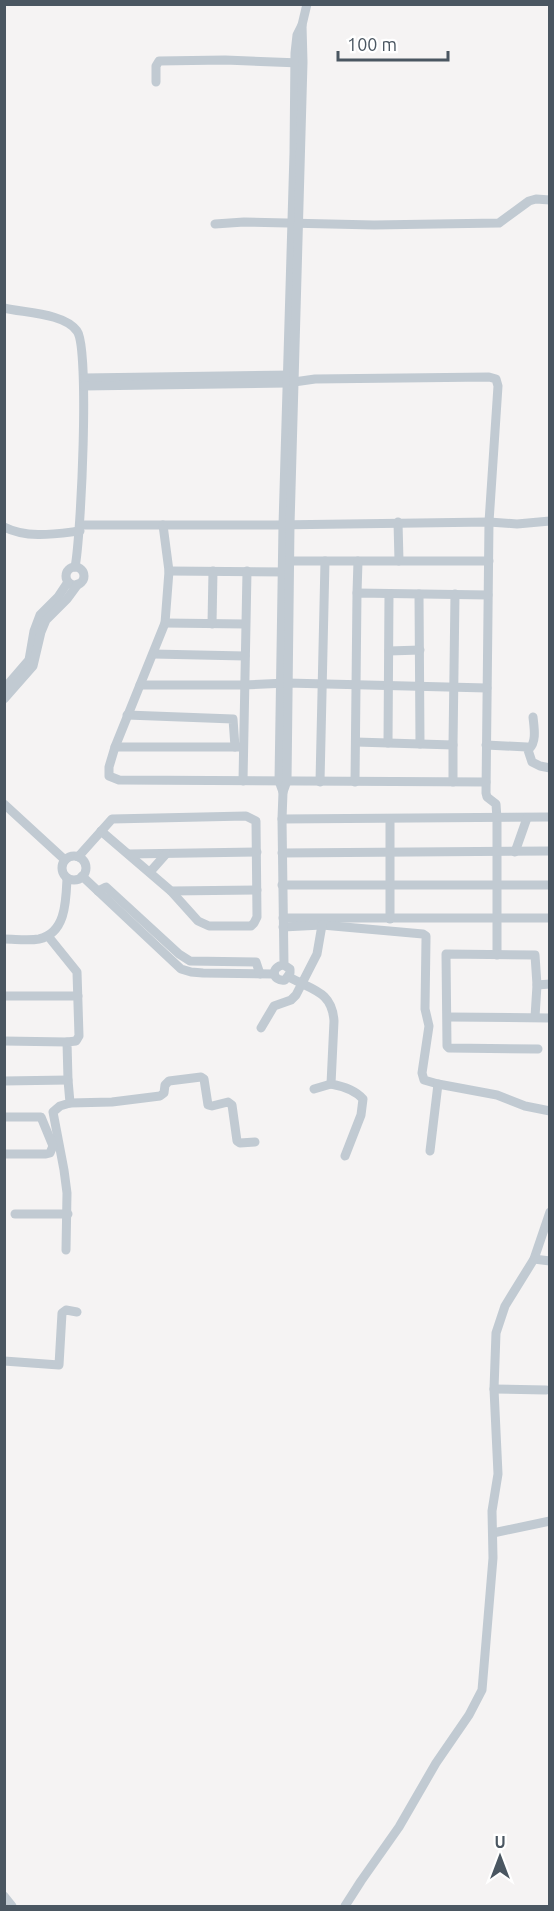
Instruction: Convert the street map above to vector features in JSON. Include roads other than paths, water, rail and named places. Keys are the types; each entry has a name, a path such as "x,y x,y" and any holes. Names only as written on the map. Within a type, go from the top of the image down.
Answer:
{"street":[{"path":"289,977 290,969 284,964 282,885 283,683 299,63 302,25 307,4"},
{"path":"156,82 156,66 159,61 225,60 299,63"},
{"path":"215,224 244,222 499,223 529,201 549,200"},
{"path":"4,308 47,316 68,323 80,336 84,382 80,528 75,567"},
{"path":"84,382 489,377 496,379 498,386 489,522 486,796 496,804 497,955"},
{"path":"4,527 23,534 48,535 80,528 164,525 398,522 517,524 549,521"},
{"path":"398,522 399,561"},
{"path":"164,525 169,571 165,623 115,747 109,771 111,778 486,782"},
{"path":"286,561 489,561"},
{"path":"320,782 325,561"},
{"path":"355,782 358,561"},
{"path":"4,689 29,660 34,631 40,615 73,583 81,582 84,575 75,567"},
{"path":"73,583 66,578 68,570 75,567"},
{"path":"169,571 286,572"},
{"path":"212,624 213,571"},
{"path":"239,747 244,685 247,572"},
{"path":"4,699 33,666 46,620 67,599 73,583"},
{"path":"357,593 488,595"},
{"path":"388,743 389,594"},
{"path":"419,594 420,744"},
{"path":"453,782 455,594"},
{"path":"165,623 245,624"},
{"path":"389,651 420,650"},
{"path":"153,654 245,656"},
{"path":"140,685 283,683 487,688"},
{"path":"127,715 233,718 243,781"},
{"path":"529,749 534,742 533,717"},
{"path":"356,742 453,745"},
{"path":"486,745 527,747 529,749"},
{"path":"115,747 239,747"},
{"path":"529,749 532,762 549,768"},
{"path":"4,804 65,860"},
{"path":"78,857 101,831 112,819 246,816 256,821 257,917 255,923 251,926 209,926 198,921 171,891 101,831"},
{"path":"282,819 390,820 549,817"},
{"path":"515,852 527,818"},
{"path":"390,820 390,919"},
{"path":"282,852 549,851"},
{"path":"129,854 257,852"},
{"path":"150,872 166,854"},
{"path":"73,856 85,863 85,872 82,876 74,880 67,878 61,869 65,860 73,856"},
{"path":"82,876 187,960 256,962 260,974"},
{"path":"4,939 34,939 48,936 58,926 66,908 67,878"},
{"path":"282,885 549,885"},
{"path":"171,891 257,890"},
{"path":"132,916 155,946 181,969 203,973 274,974"},
{"path":"283,922 549,918"},
{"path":"283,922 426,936 425,1009 429,1026 422,1073 424,1080 497,1095 525,1106 549,1111"},
{"path":"261,1028 274,1006 291,1000 302,984 317,954 322,925"},
{"path":"4,1041 67,1042 76,1041 79,1036 76,969 48,936"},
{"path":"155,946 162,938"},
{"path":"535,1017 537,985 535,955 442,954 448,1017 447,1046 449,1048 538,1049"},
{"path":"203,961 203,973"},
{"path":"284,964 279,965 274,974 280,981 289,977"},
{"path":"289,977 320,992 328,999 333,1011 331,1084"},
{"path":"537,985 549,984"},
{"path":"4,996 78,996"},
{"path":"448,1017 549,1018"},
{"path":"67,1042 70,1103"},
{"path":"66,1250 68,1214 64,1170 52,1112 60,1106 70,1103 112,1102 160,1096 164,1094 165,1085 169,1081 201,1077 204,1079 208,1104 212,1106 228,1102 232,1105 238,1143 255,1142"},
{"path":"4,1081 68,1080"},
{"path":"314,1089 331,1084 357,1094 363,1099 362,1115 345,1156"},
{"path":"430,1151 438,1084"},
{"path":"4,1117 41,1117 53,1146 52,1150 46,1154 4,1154"},
{"path":"345,1906 399,1827 482,1690 493,1558 492,1511 498,1474 494,1389 496,1333 512,1293 534,1259 549,1212"},
{"path":"15,1214 68,1214"},
{"path":"534,1259 549,1261"},
{"path":"4,1361 59,1365 62,1313 66,1310 77,1312"},
{"path":"494,1389 546,1390"},
{"path":"493,1533 549,1521"},
{"path":"4,1896 12,1906"}]}
